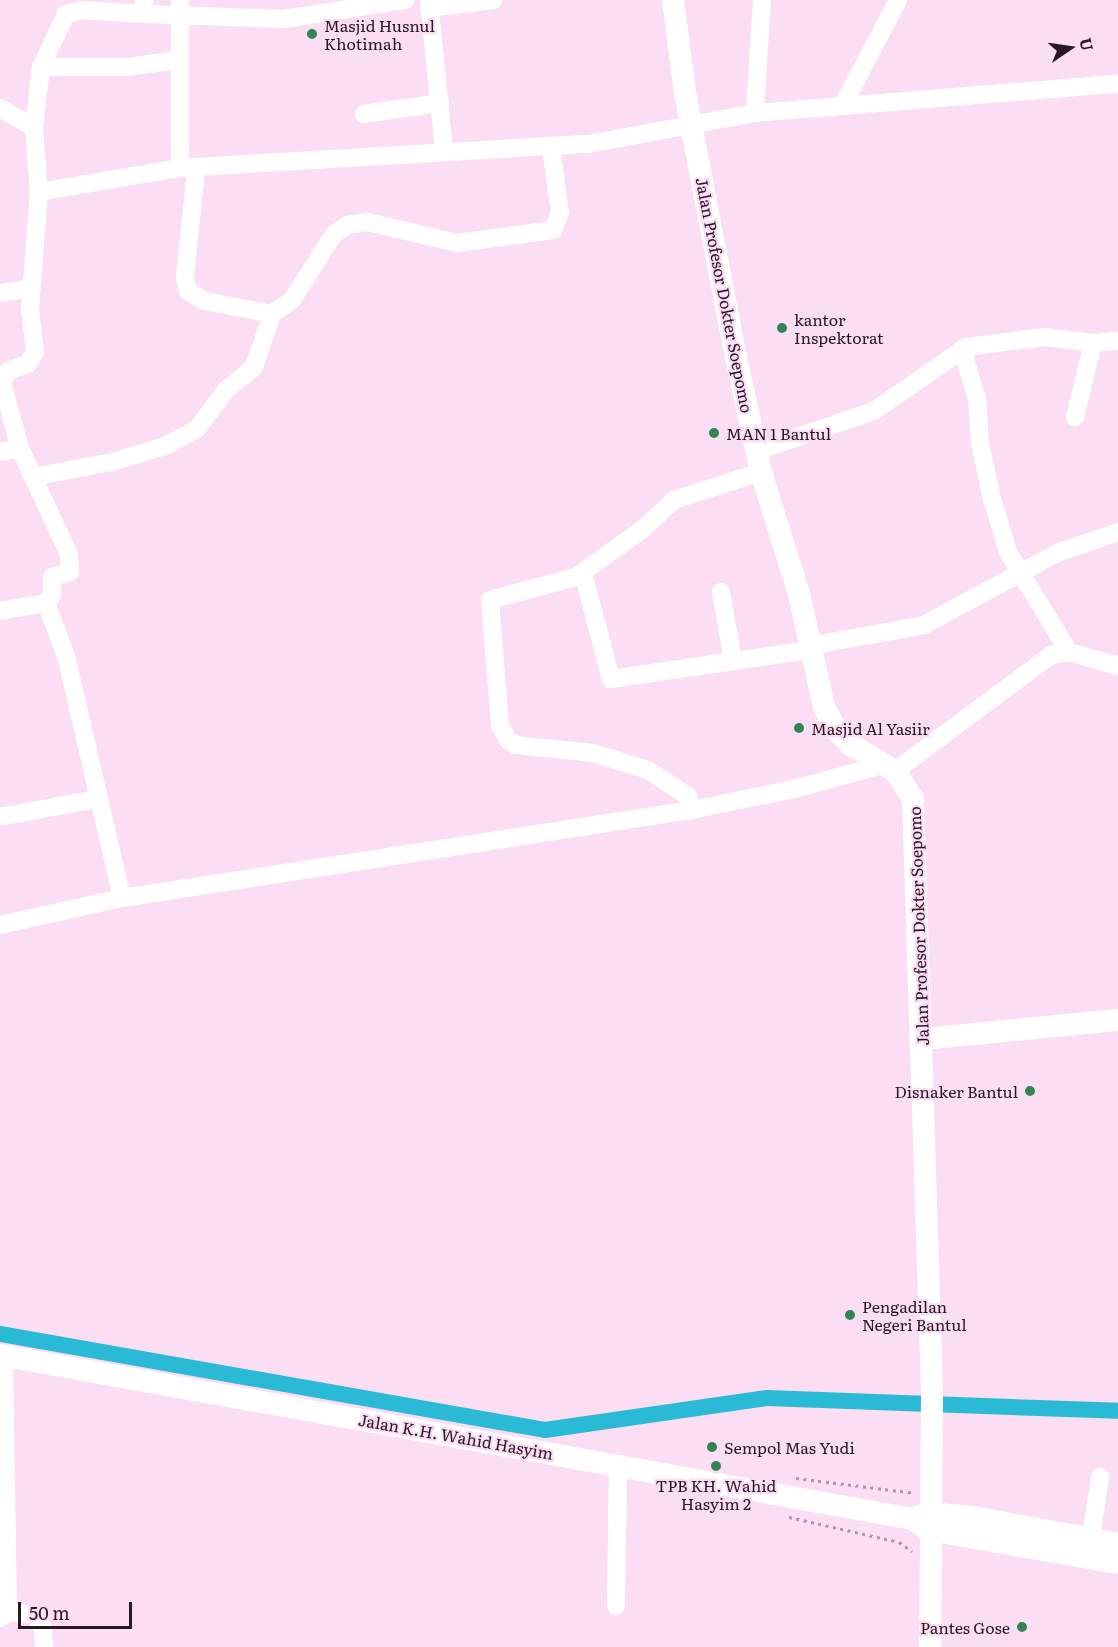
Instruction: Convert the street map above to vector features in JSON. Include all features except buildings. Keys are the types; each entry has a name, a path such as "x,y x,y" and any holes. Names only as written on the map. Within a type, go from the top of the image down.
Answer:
{"main road":[{"name":"Jalan Profesor Dokter Soepomo","path":"673,0 690,123 759,462 793,572 810,648 831,722 851,745 888,768 911,791 915,811 932,1392 923,1521 930,1647"},
{"path":"922,1039 1118,1020"},
{"name":"Jalan K.H. Wahid Hasyim","path":"2,1355 923,1521 985,1518 1089,1549"},
{"path":"1089,1549 1118,1544"},
{"path":"1089,1549 1118,1563"}],"street":[{"path":"56,0 74,10 179,8 284,19 406,0"},
{"path":"444,150 429,4 494,0"},
{"path":"755,113 762,0"},
{"path":"844,103 898,0"},
{"path":"179,8 179,60 188,169 185,277 188,291 204,301 272,314"},
{"path":"0,610 46,603 52,595 52,578 70,572 70,563 58,526 20,448 2,383 3,375 28,364 35,352 30,309 39,192 34,128 41,67 64,17 74,10"},
{"path":"41,67 127,67 179,60"},
{"path":"39,192 188,169 358,160 444,150 551,147 612,142 690,123 844,103 1118,84"},
{"path":"364,114 440,103"},
{"path":"0,108 34,128"},
{"path":"33,477 122,459 165,446 197,429 226,390 254,367 272,314 291,300 334,234 354,223 374,223 457,243 553,230 560,213 551,147"},
{"path":"0,292 31,288"},
{"path":"692,810 688,796 648,770 594,753 516,745 502,731 490,600 557,584 583,573 644,528 674,500 874,411 906,392 962,349 979,344 1045,337 1093,343 1118,341"},
{"path":"1075,417 1093,343"},
{"path":"962,349 977,399 980,442 992,495 1018,573 1069,652"},
{"path":"0,452 20,448"},
{"path":"583,573 611,679 810,648 924,625 1057,553 1118,532"},
{"path":"721,592 733,660"},
{"path":"46,603 62,638 96,799 122,898"},
{"path":"0,925 122,898 692,810 888,768 965,722 1035,664 1052,655 1069,652 1118,666"},
{"path":"0,817 96,799"},
{"path":"2,1355 4,1615 36,1615 43,1629 44,1647"},
{"path":"616,1606 618,1465"},
{"path":"1089,1549 1100,1477"}],"path":[{"path":"779,1515 899,1542 914,1553"}],"waterway":[{"path":"0,1334 545,1430 767,1398 1118,1411"}],"place":[{"name":"Masjid Husnul Khotimah","path":"312,34"},
{"name":"kantor Inspektorat","path":"782,328"},
{"name":"MAN 1 Bantul","path":"714,433"},
{"name":"Masjid Al Yasiir","path":"799,728"},
{"name":"Disnaker Bantul","path":"1030,1091"},
{"name":"Pengadilan Negeri Bantul","path":"850,1315"},
{"name":"Sempol Mas Yudi","path":"712,1447"},
{"name":"TPB KH. Wahid Hasyim 2","path":"716,1466"},
{"name":"Pantes Gose","path":"1022,1627"}]}
